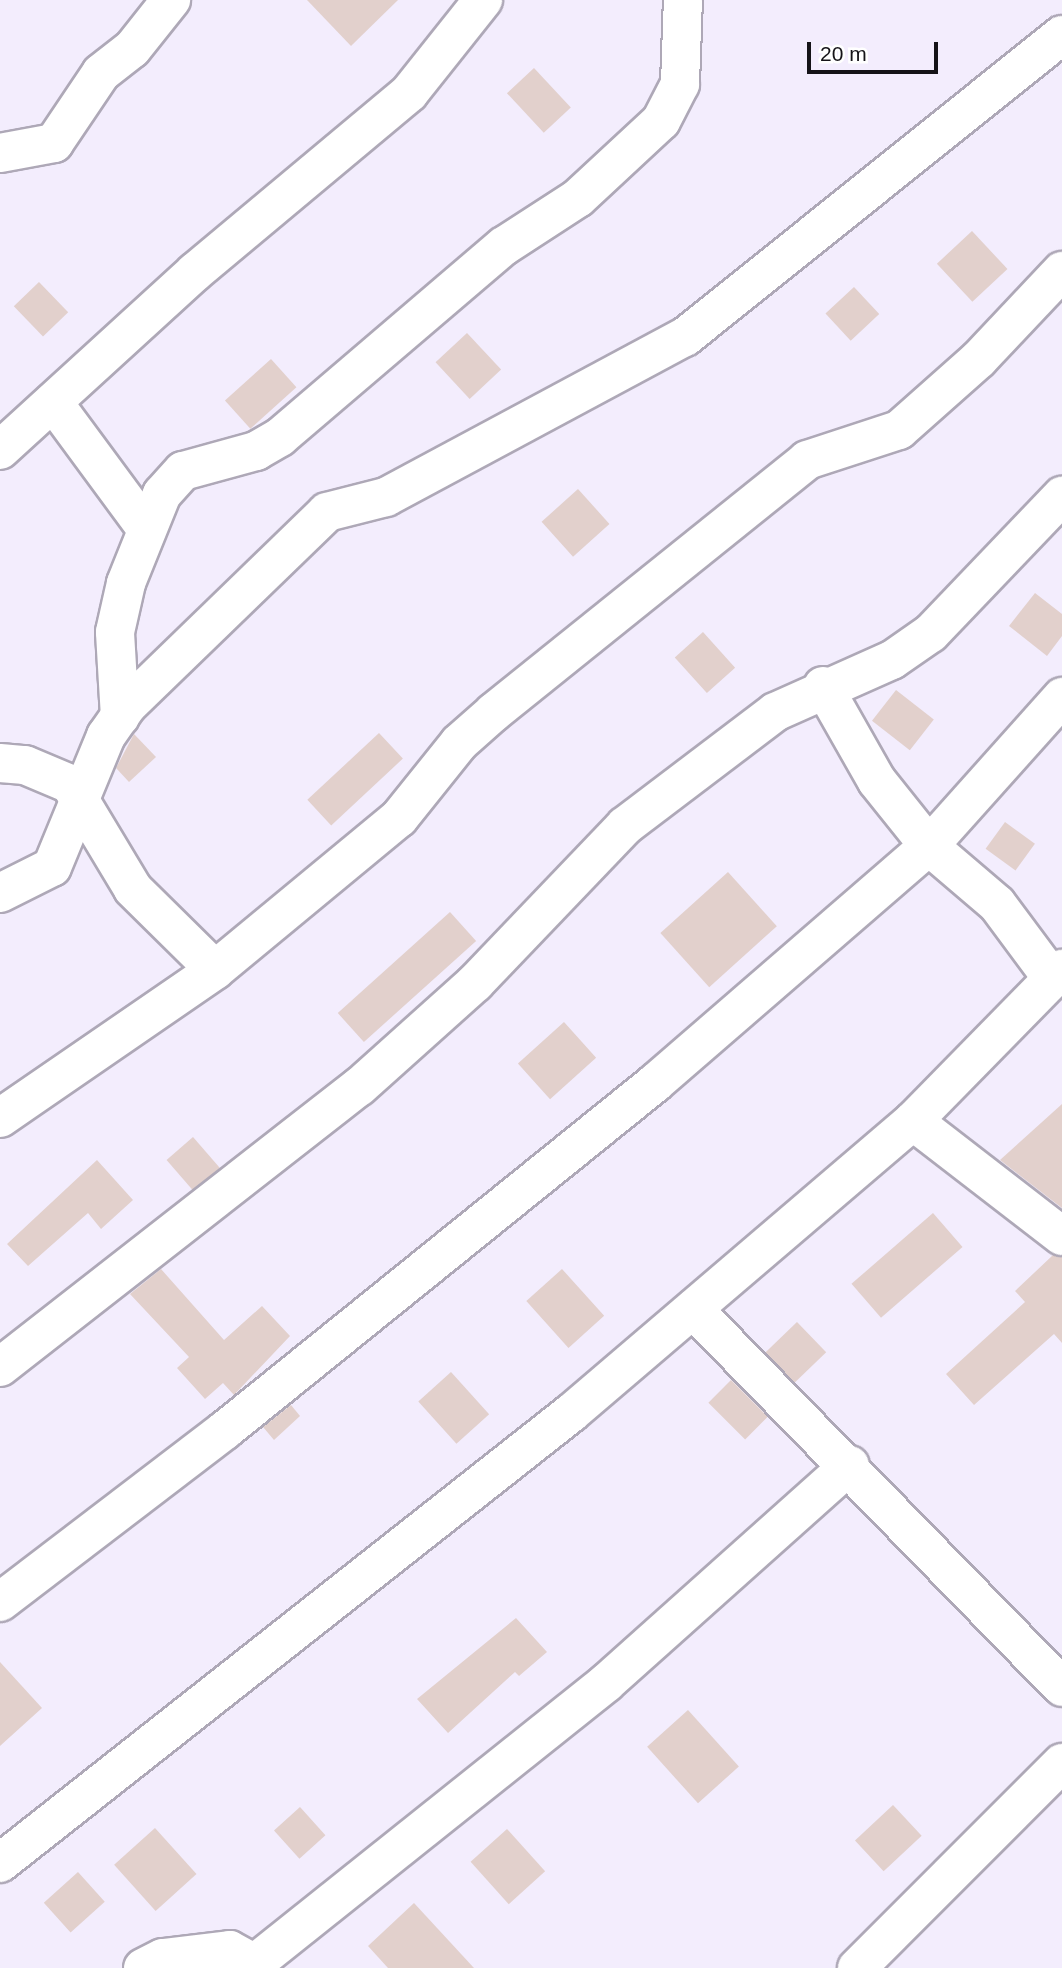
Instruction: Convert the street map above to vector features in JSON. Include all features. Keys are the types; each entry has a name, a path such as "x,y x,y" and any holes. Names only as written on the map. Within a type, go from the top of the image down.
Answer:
{"street":[{"path":"0,153 54,143 101,73 132,49 171,0"},
{"path":"0,450 195,272 409,93 483,0"},
{"path":"120,717 115,632 146,528 162,494 183,471 256,451 279,437 503,246 578,198 661,121 680,84 683,0"},
{"path":"0,893 52,867 120,717 327,512 386,497 662,352 911,161 1062,35"},
{"path":"0,1118 215,970 399,818 459,743 494,712 807,460 899,430 979,359 1062,271"},
{"path":"53,402 146,528"},
{"path":"0,1367 369,1079 475,983 625,826 775,712 823,687 892,660 930,633 1062,496"},
{"path":"0,1863 344,1595 693,1309 913,1121 1057,974 997,904 929,846 877,781 823,687"},
{"path":"0,1602 236,1422 655,1083 929,846 1062,697"},
{"path":"0,763 59,779 82,798 133,889 215,970"},
{"path":"913,1121 1062,1236"},
{"path":"693,1309 850,1465 1062,1687"},
{"path":"143,1968 163,1958 230,1950 252,1966 606,1683 850,1465"},
{"path":"857,1968 1062,1762"}],"building":[{"path":"307,0 398,0 351,46"},
{"path":"534,68 571,107 544,133 507,93"},
{"path":"972,231 1007,269 972,302 937,264"},
{"path":"39,282 68,312 43,337 14,306"},
{"path":"854,287 879,314 851,341 825,314"},
{"path":"467,333 501,370 470,399 436,362"},
{"path":"271,359 296,387 250,429 225,400"},
{"path":"578,489 609,524 573,557 542,522"},
{"path":"1035,593 1062,614 1062,636 1047,656 1009,626"},
{"path":"703,632 735,668 707,693 675,657"},
{"path":"896,690 934,720 910,750 872,721"},
{"path":"379,733 403,759 331,825 307,800"},
{"path":"134,734 156,757 129,782 116,768"},
{"path":"1005,822 1035,844 1016,870 986,849"},
{"path":"728,872 777,926 709,987 660,933"},
{"path":"450,912 476,941 364,1042 338,1013"},
{"path":"564,1022 596,1058 550,1099 518,1063"},
{"path":"1062,1104 1062,1208 1000,1160"},
{"path":"193,1137 220,1168 193,1191 167,1160"},
{"path":"97,1160 133,1200 101,1229 88,1213 28,1266 7,1244"},
{"path":"933,1213 963,1247 881,1318 851,1284"},
{"path":"1053,1255 1062,1257 1062,1343 1054,1334 974,1405 946,1374 1025,1302 1015,1291"},
{"path":"161,1269 224,1340 262,1306 290,1336 234,1395 223,1383 205,1399 177,1368 189,1357 130,1294"},
{"path":"562,1269 604,1316 568,1348 526,1301"},
{"path":"797,1322 826,1352 795,1383 765,1353"},
{"path":"451,1372 489,1414 456,1444 418,1401"},
{"path":"731,1380 768,1417 745,1439 708,1403"},
{"path":"291,1405 300,1416 274,1440 263,1427"},
{"path":"516,1618 547,1652 519,1676 515,1672 448,1733 417,1699"},
{"path":"0,1662 42,1708 0,1746"},
{"path":"688,1710 739,1766 698,1803 647,1747"},
{"path":"893,1805 922,1836 884,1871 855,1840"},
{"path":"300,1807 325,1835 299,1859 274,1830"},
{"path":"155,1828 196,1874 156,1911 114,1865"},
{"path":"507,1829 545,1871 509,1904 471,1862"},
{"path":"78,1872 105,1902 71,1933 44,1903"},
{"path":"414,1903 474,1968 388,1968 368,1946"}]}
